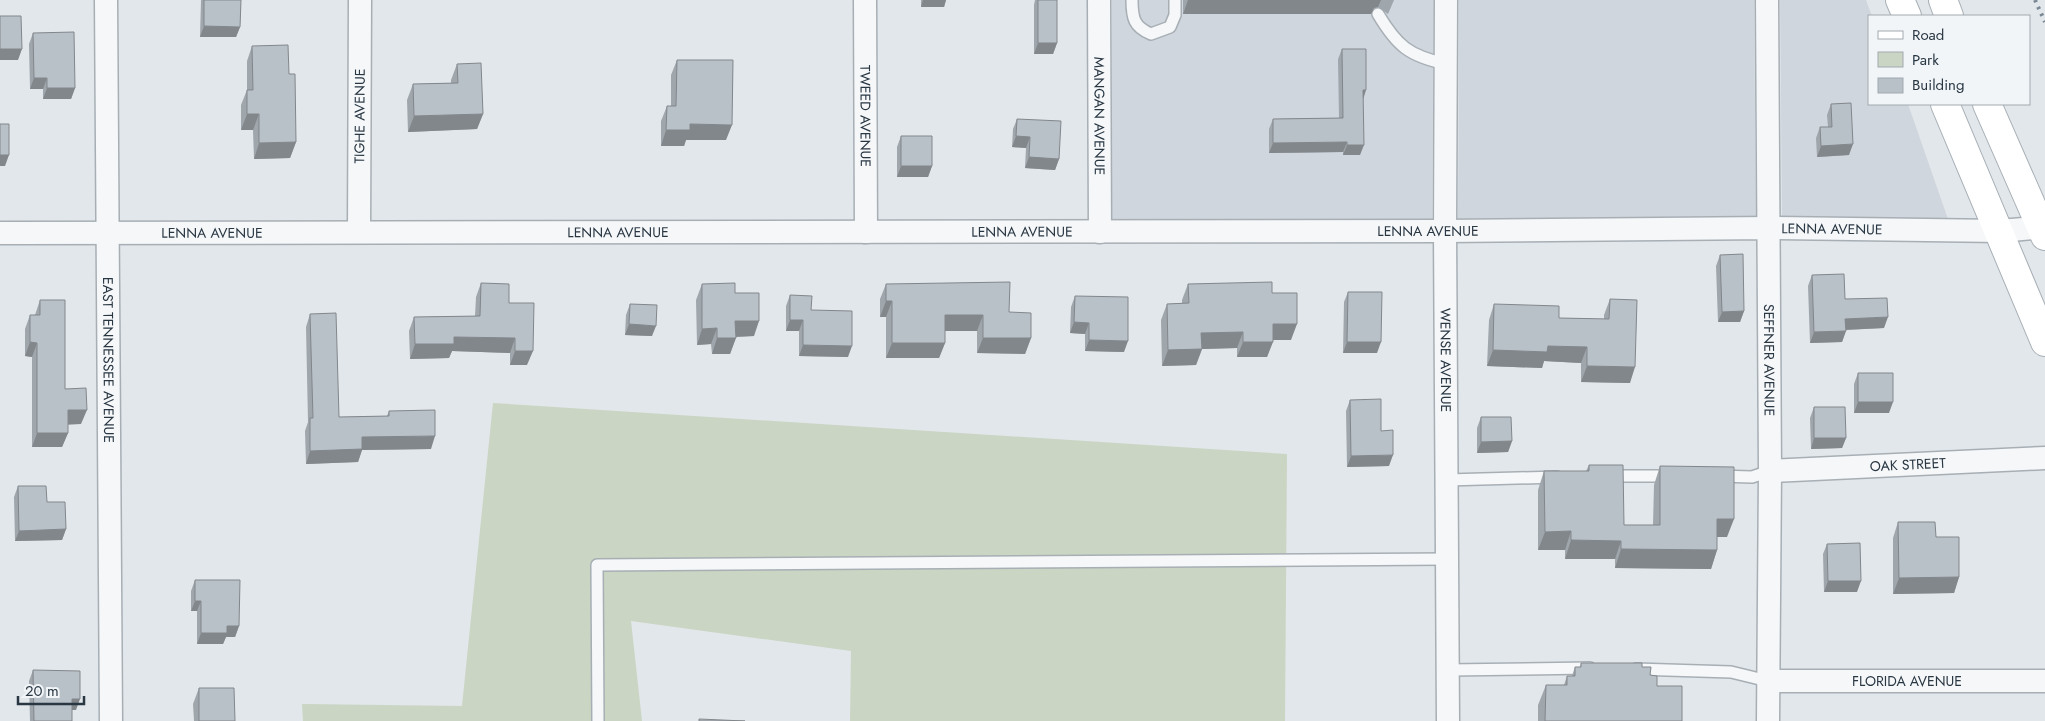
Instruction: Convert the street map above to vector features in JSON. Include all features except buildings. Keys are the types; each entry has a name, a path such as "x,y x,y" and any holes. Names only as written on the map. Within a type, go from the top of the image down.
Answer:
{"main road":[{"path":"1900,0 1907,15"},
{"path":"1942,0 1949,15"},
{"path":"1945,105 2000,231 2045,342"},
{"path":"1987,105 2044,230"}],"street":[{"name":"EAST TENNESSEE AVENUE","path":"106,0 111,721"},
{"name":"TIGHE AVENUE","path":"359,232 360,0"},
{"name":"TWEED AVENUE","path":"865,0 866,232"},
{"name":"MANGAN AVENUE","path":"1100,0 1100,232"},
{"name":"WENSE AVENUE","path":"1446,0 1445,232 1448,721"},
{"name":"SEFFNER AVENUE","path":"1767,0 1770,471 1768,721"},
{"name":"LENNA AVENUE","path":"0,233 1445,232 1769,228 2044,230"},
{"name":"OAK STREET","path":"1770,471 2045,458"},
{"name":"FLORIDA AVENUE","path":"1768,681 2045,681"}],"lane":[{"path":"1132,0 1132,16 1135,23 1142,30 1152,34 1170,27 1175,15 1175,0"},
{"path":"1378,14 1390,34 1406,50 1424,59 1446,64"},
{"path":"1704,476 1752,477 1770,471"},
{"path":"1598,476 1684,476"},
{"path":"1447,480 1569,477"},
{"path":"598,721 598,565 1447,559"},
{"path":"1448,670 1602,668"},
{"path":"1624,668 1731,672 1768,681"}],"shaded area":[{"path":"1112,0 1434,0 1432,220 1112,220"},
{"path":"1459,0 1754,0 1756,217 1458,220"},
{"path":"1780,0 1866,0 1872,15 1868,15 1868,105 1908,105 1948,219 1782,217"}],"green space":[{"path":"493,403 1287,454 1285,721 850,721 851,651 631,621 642,721 303,721 302,704 462,706"}],"railway":[{"path":"2035,0 2045,22"}]}
